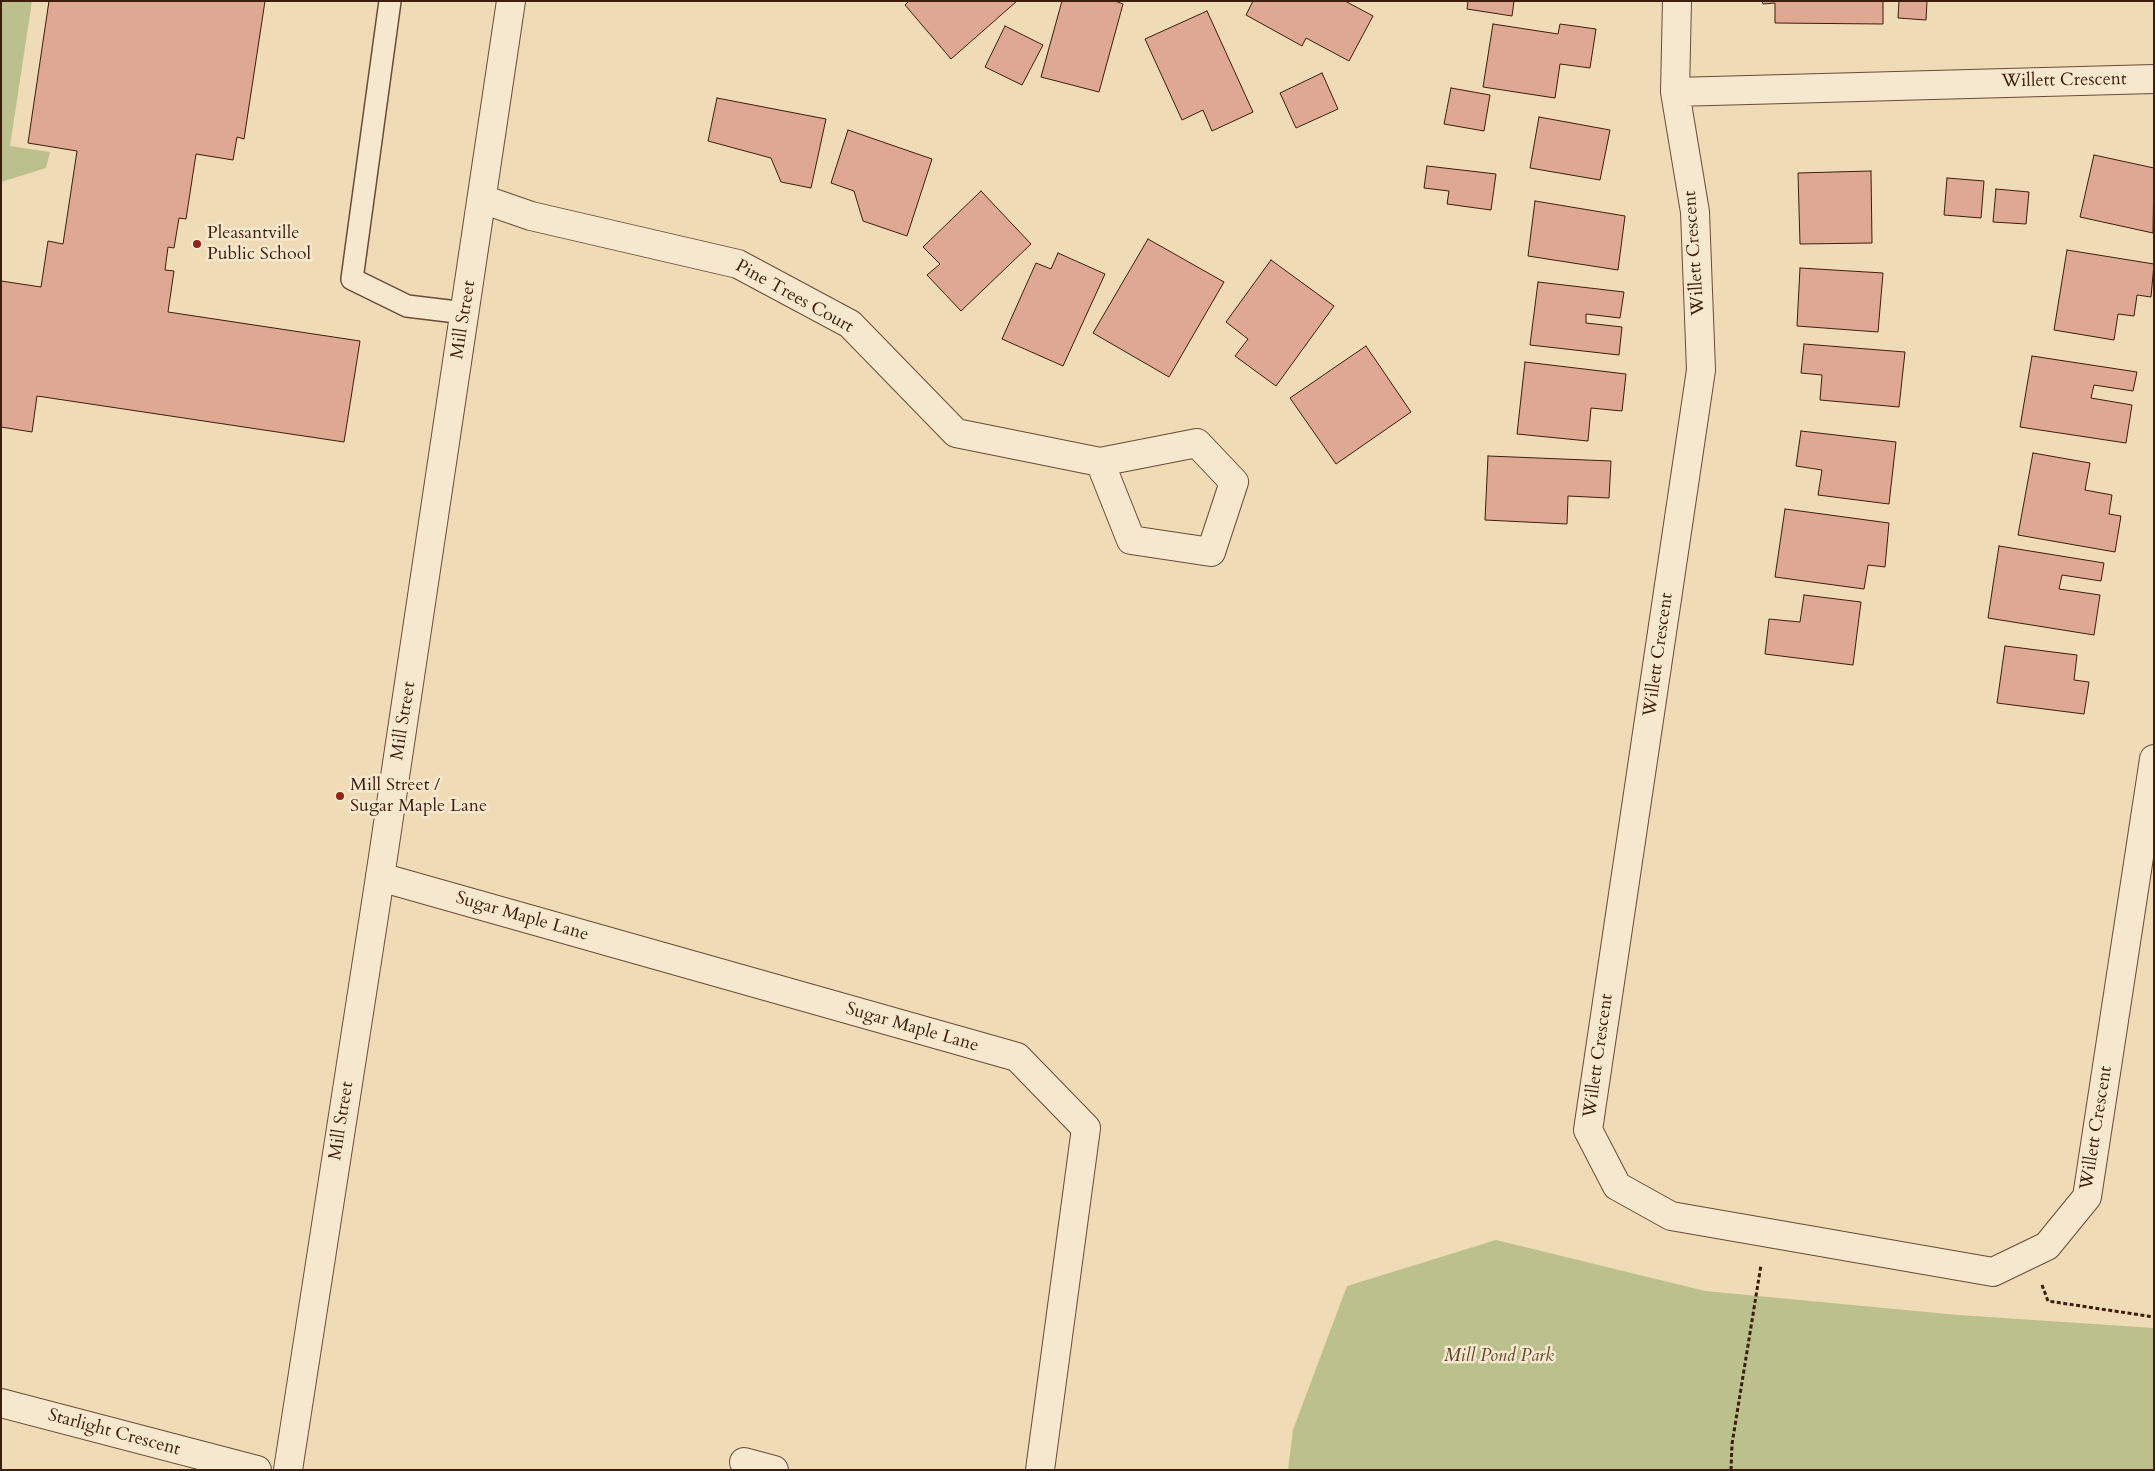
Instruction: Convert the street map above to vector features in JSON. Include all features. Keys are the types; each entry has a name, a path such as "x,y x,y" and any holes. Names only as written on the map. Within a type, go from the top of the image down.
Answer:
{"street":[{"name":"Mill Street","path":"288,1470 380,877 510,1"},
{"name":"Willett Crescent","path":"1676,1 1675,92 1695,212 1701,370 1588,1130 1617,1186 1671,1216 1992,1272 2047,1246 2087,1197 2154,759"},
{"name":"Willett Crescent","path":"1675,92 2154,79"},
{"name":"Pine Trees Court","path":"482,199 531,216 738,264 850,324 956,433 1100,462 1197,443 1234,482 1211,552 1131,540 1100,462"},
{"name":"Sugar Maple Lane","path":"380,877 1017,1057 1086,1128 1040,1470"},
{"name":"Starlight Crescent","path":"1,1403 257,1470"},
{"path":"744,1462 774,1470"}],"lane":[{"path":"390,1 352,279 407,306 465,313"}],"path":[{"path":"1731,1470 1732,1444 1766,1232"},
{"path":"2030,1254 2048,1301 2154,1318"}],"green space":[{"path":"1,1 32,1 10,146 50,152 46,168 1,182"},
{"name":"Mill Pond Park","path":"1496,1240 1705,1291 1958,1315 2154,1328 2154,1470 1288,1470 1293,1430 1347,1286"}],"building":[{"path":"49,1 265,1 244,139 237,137 233,160 196,154 186,219 179,218 174,248 168,247 165,270 174,271 168,312 360,341 344,442 37,396 32,432 1,427 1,281 41,287 48,241 63,244 77,151 28,143"},
{"path":"909,1 1017,1 951,59 905,5"},
{"path":"1062,1 1115,1 1123,4 1099,92 1041,77"},
{"path":"1253,1 1345,1 1373,16 1349,61 1306,38 1302,46 1246,15"},
{"path":"1468,1 1514,1 1512,16 1467,9"},
{"path":"1762,1 1883,1 1883,24 1775,23 1775,3 1763,4"},
{"path":"1899,1 1927,1 1926,20 1898,18"},
{"path":"1207,11 1253,112 1212,131 1203,110 1182,120 1145,39"},
{"path":"1493,24 1558,34 1560,24 1596,29 1590,68 1560,64 1555,98 1483,87"},
{"path":"1005,26 1043,45 1022,85 985,67"},
{"path":"1322,73 1338,109 1296,128 1280,93"},
{"path":"1451,88 1490,95 1484,131 1444,124"},
{"path":"717,98 826,119 811,188 781,182 771,158 708,141"},
{"path":"1539,117 1610,130 1600,180 1530,168"},
{"path":"848,130 932,159 907,236 863,221 854,191 831,183"},
{"path":"2094,155 2154,168 2153,233 2080,217"},
{"path":"1427,166 1496,174 1491,210 1447,204 1449,191 1424,188"},
{"path":"1871,171 1872,243 1800,244 1798,173"},
{"path":"1947,178 1984,181 1981,218 1944,215"},
{"path":"1996,189 2029,192 2026,224 1993,222"},
{"path":"981,191 1031,244 961,311 927,275 940,264 923,247"},
{"path":"1535,201 1625,216 1618,270 1528,256"},
{"path":"1148,239 1224,282 1169,377 1093,333"},
{"path":"2067,250 2154,264 2151,297 2137,295 2134,316 2118,314 2114,340 2054,330"},
{"path":"1058,253 1105,274 1063,366 1002,339 1036,263 1051,269"},
{"path":"1271,260 1334,306 1276,386 1235,356 1248,339 1226,322"},
{"path":"1800,268 1883,273 1878,332 1797,326"},
{"path":"1538,282 1624,292 1620,318 1586,314 1586,323 1622,327 1619,355 1530,345"},
{"path":"1804,344 1905,352 1899,407 1820,400 1822,375 1801,373"},
{"path":"1366,346 1411,412 1336,464 1290,398"},
{"path":"2032,356 2137,372 2133,391 2094,385 2091,398 2132,405 2126,443 2020,427"},
{"path":"1525,362 1626,374 1622,411 1591,408 1588,441 1517,434"},
{"path":"1801,431 1896,442 1889,504 1818,495 1822,470 1796,466"},
{"path":"2033,453 2090,463 2085,490 2112,495 2109,514 2121,516 2115,552 2018,535"},
{"path":"1488,456 1611,461 1609,498 1568,496 1567,524 1485,520"},
{"path":"1785,509 1889,523 1885,567 1868,565 1864,589 1775,577"},
{"path":"1999,546 2104,563 2101,581 2062,575 2059,589 2100,595 2094,635 1988,618"},
{"path":"1804,595 1861,602 1853,665 1765,654 1769,619 1800,622"},
{"path":"2005,646 2077,655 2074,680 2089,682 2084,714 1997,703"}],"place":[{"name":"Pleasantville Public School","path":"197,244"},
{"name":"Mill Street / Sugar Maple Lane","path":"340,796"}]}
